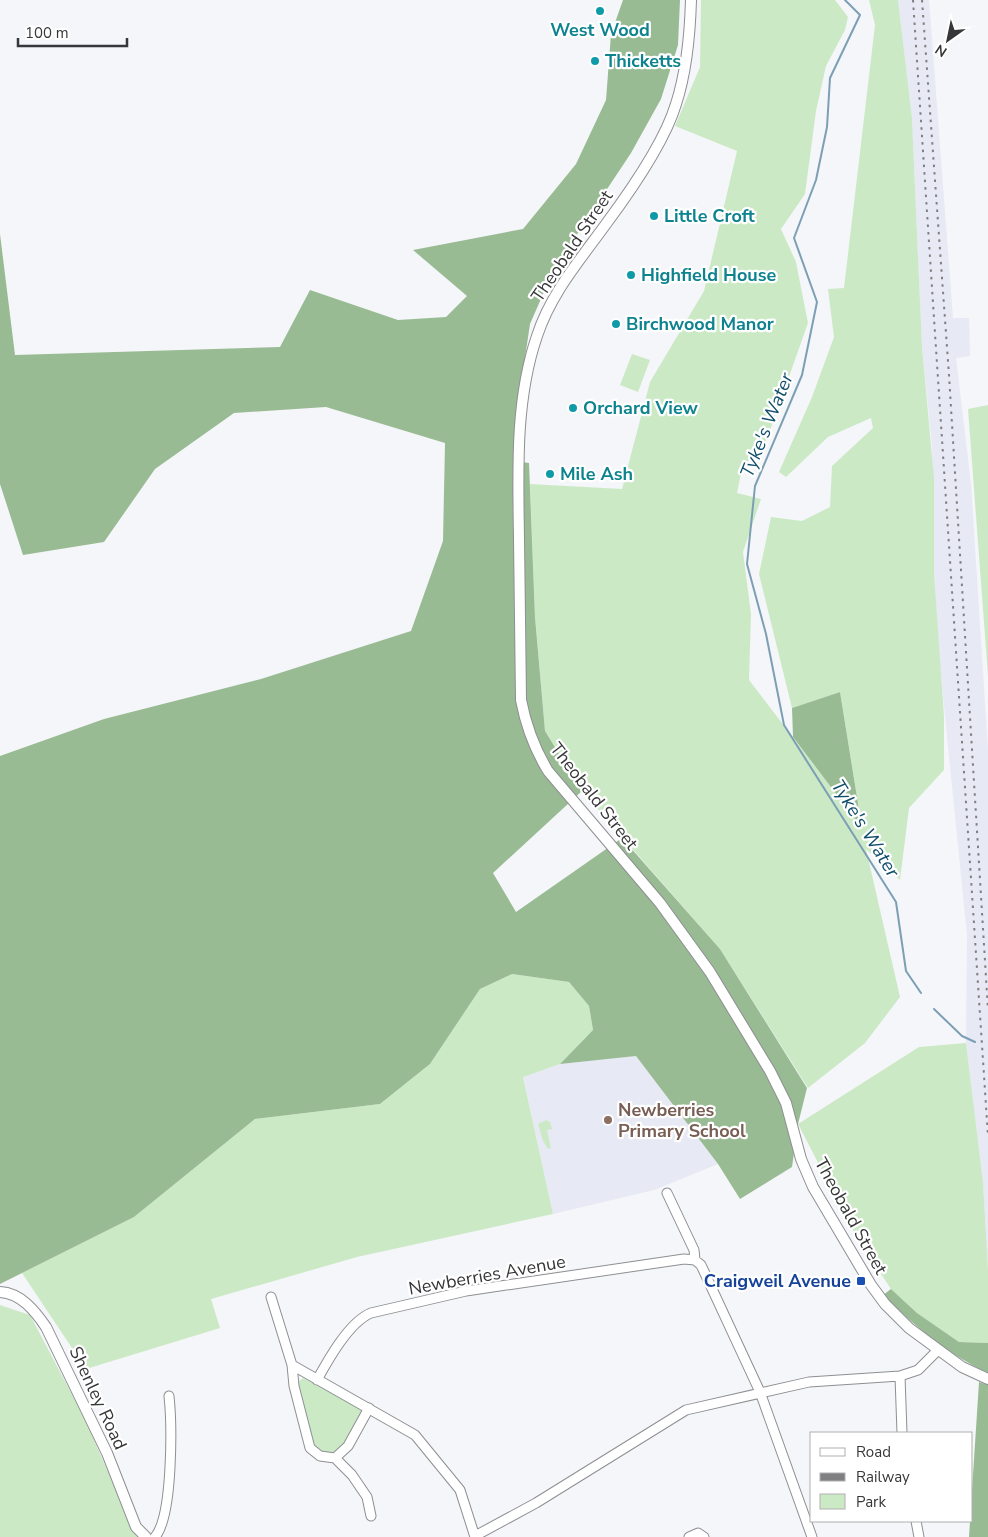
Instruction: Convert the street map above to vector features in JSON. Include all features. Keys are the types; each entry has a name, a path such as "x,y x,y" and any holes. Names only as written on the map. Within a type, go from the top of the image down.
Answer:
{"street":[{"name":"Theobald Street","path":"691,0 690,40 676,106 640,173 608,222 566,278 549,307 529,366 518,462 521,700 531,739 548,771 680,928 752,1039 786,1103 801,1159 813,1187 870,1285 903,1322 937,1350 962,1367 987,1379"},
{"path":"667,1193 694,1250 695,1260 701,1265 760,1392 812,1537"},
{"name":"Newberries Avenue","path":"317,1380 334,1350 361,1319 371,1313 466,1291 684,1259 695,1260"},
{"name":"Shenley Road","path":"0,1292 20,1298 34,1310 46,1327 107,1452 136,1527 146,1537"},
{"path":"271,1298 292,1365 294,1386 310,1448 320,1456 335,1458 352,1475 367,1497 371,1516"},
{"path":"292,1365 415,1435 460,1490 475,1537 536,1503 686,1410 760,1392 828,1380 900,1376 918,1370 937,1350"},
{"path":"900,1376 902,1432"},
{"path":"155,1537 162,1526 166,1510 170,1432 169,1396"},
{"path":"335,1458 348,1446 369,1408"},
{"path":"916,1522 918,1537"},
{"path":"689,1537 698,1533 704,1537"}],"shaded area":[{"path":"898,0 929,0 953,318 969,318 970,356 956,358 971,484 988,750 988,1270 983,1182 966,1043 967,935 937,637 932,446 922,347 912,118"},
{"name":"Newberries Primary School","path":"636,1056 718,1164 654,1190 553,1214 523,1076 560,1064"}],"green space":[{"path":"623,0 680,0 678,45 661,99 631,153 554,269 530,324 519,398 514,461 529,463 535,617 545,731 582,791 493,873 516,912 622,838 720,949 807,1088 798,1124 792,1167 740,1199 718,1164 636,1056 560,1064 593,1030 589,1006 569,982 512,974 480,989 430,1064 380,1104 255,1119 134,1217 0,1284 0,756 104,719 261,679 411,631 443,541 445,443 326,407 234,413 155,469 104,542 23,555 0,484 0,234 15,355 280,347 310,290 398,320 446,317 467,296 413,250 523,229 576,164 606,100 611,34"},
{"path":"701,0 835,0 848,17 845,30 826,66 816,111 805,194 781,229 796,262 808,323 767,439 742,468 737,493 761,499 743,552 751,614 749,680 862,827 840,692 792,708 759,574 771,517 802,521 830,507 832,466 873,428 871,418 828,437 786,477 779,472 812,397 834,337 828,289 844,288 875,25 869,0 898,0 912,118 922,347 934,478 934,574 944,716 944,770 909,808 900,880 866,849 900,997 865,1043 808,1088 720,949 582,791 545,731 535,616 530,484 622,489 650,382 704,291 737,151 675,126 700,67"},
{"path":"632,354 650,360 638,392 620,385"},
{"path":"988,405 988,676 968,409"},
{"path":"840,692 862,828 793,737 792,708"},
{"path":"512,974 569,982 589,1006 593,1030 560,1064 523,1077 553,1214 357,1257 211,1299 220,1328 86,1369 22,1273 134,1217 255,1119 380,1104 430,1064 480,989"},
{"path":"966,1043 983,1182 988,1270 988,1343 959,1342 917,1313 891,1289 856,1236 798,1124 919,1047"},
{"path":"546,1120 550,1122 552,1129 547,1130 551,1148 548,1149 543,1141 538,1124"},
{"path":"891,1289 917,1313 959,1342 988,1343 988,1373 945,1348 907,1318 883,1295"},
{"path":"0,1305 30,1315 87,1423 132,1529 140,1537 0,1537"},
{"path":"303,1378 359,1407 362,1411 346,1446 334,1455 323,1455 311,1444 298,1382"},
{"path":"979,1382 988,1385 988,1537 969,1537 970,1522 973,1522 973,1475"}],"waterway":[{"name":"Tyke's Water","path":"845,0 860,15 830,78 827,127 816,180 794,238 817,302 802,375 755,486 747,564 766,634 784,725 896,902 906,971 921,993"},
{"name":"Tyke's Water","path":"934,1009 962,1036 975,1042"}],"railway":[{"path":"913,0 988,1136"},
{"path":"922,0 949,375 988,1010"}],"place":[{"name":"West Wood","path":"600,11"},
{"name":"Thicketts","path":"595,61"},
{"name":"Little Croft","path":"654,216"},
{"name":"Highfield House","path":"631,275"},
{"name":"Birchwood Manor","path":"616,324"},
{"name":"Orchard View","path":"573,408"},
{"name":"Mile Ash","path":"550,474"},
{"name":"Newberries Primary School","path":"608,1120"},
{"name":"Craigweil Avenue","path":"861,1281"}]}
